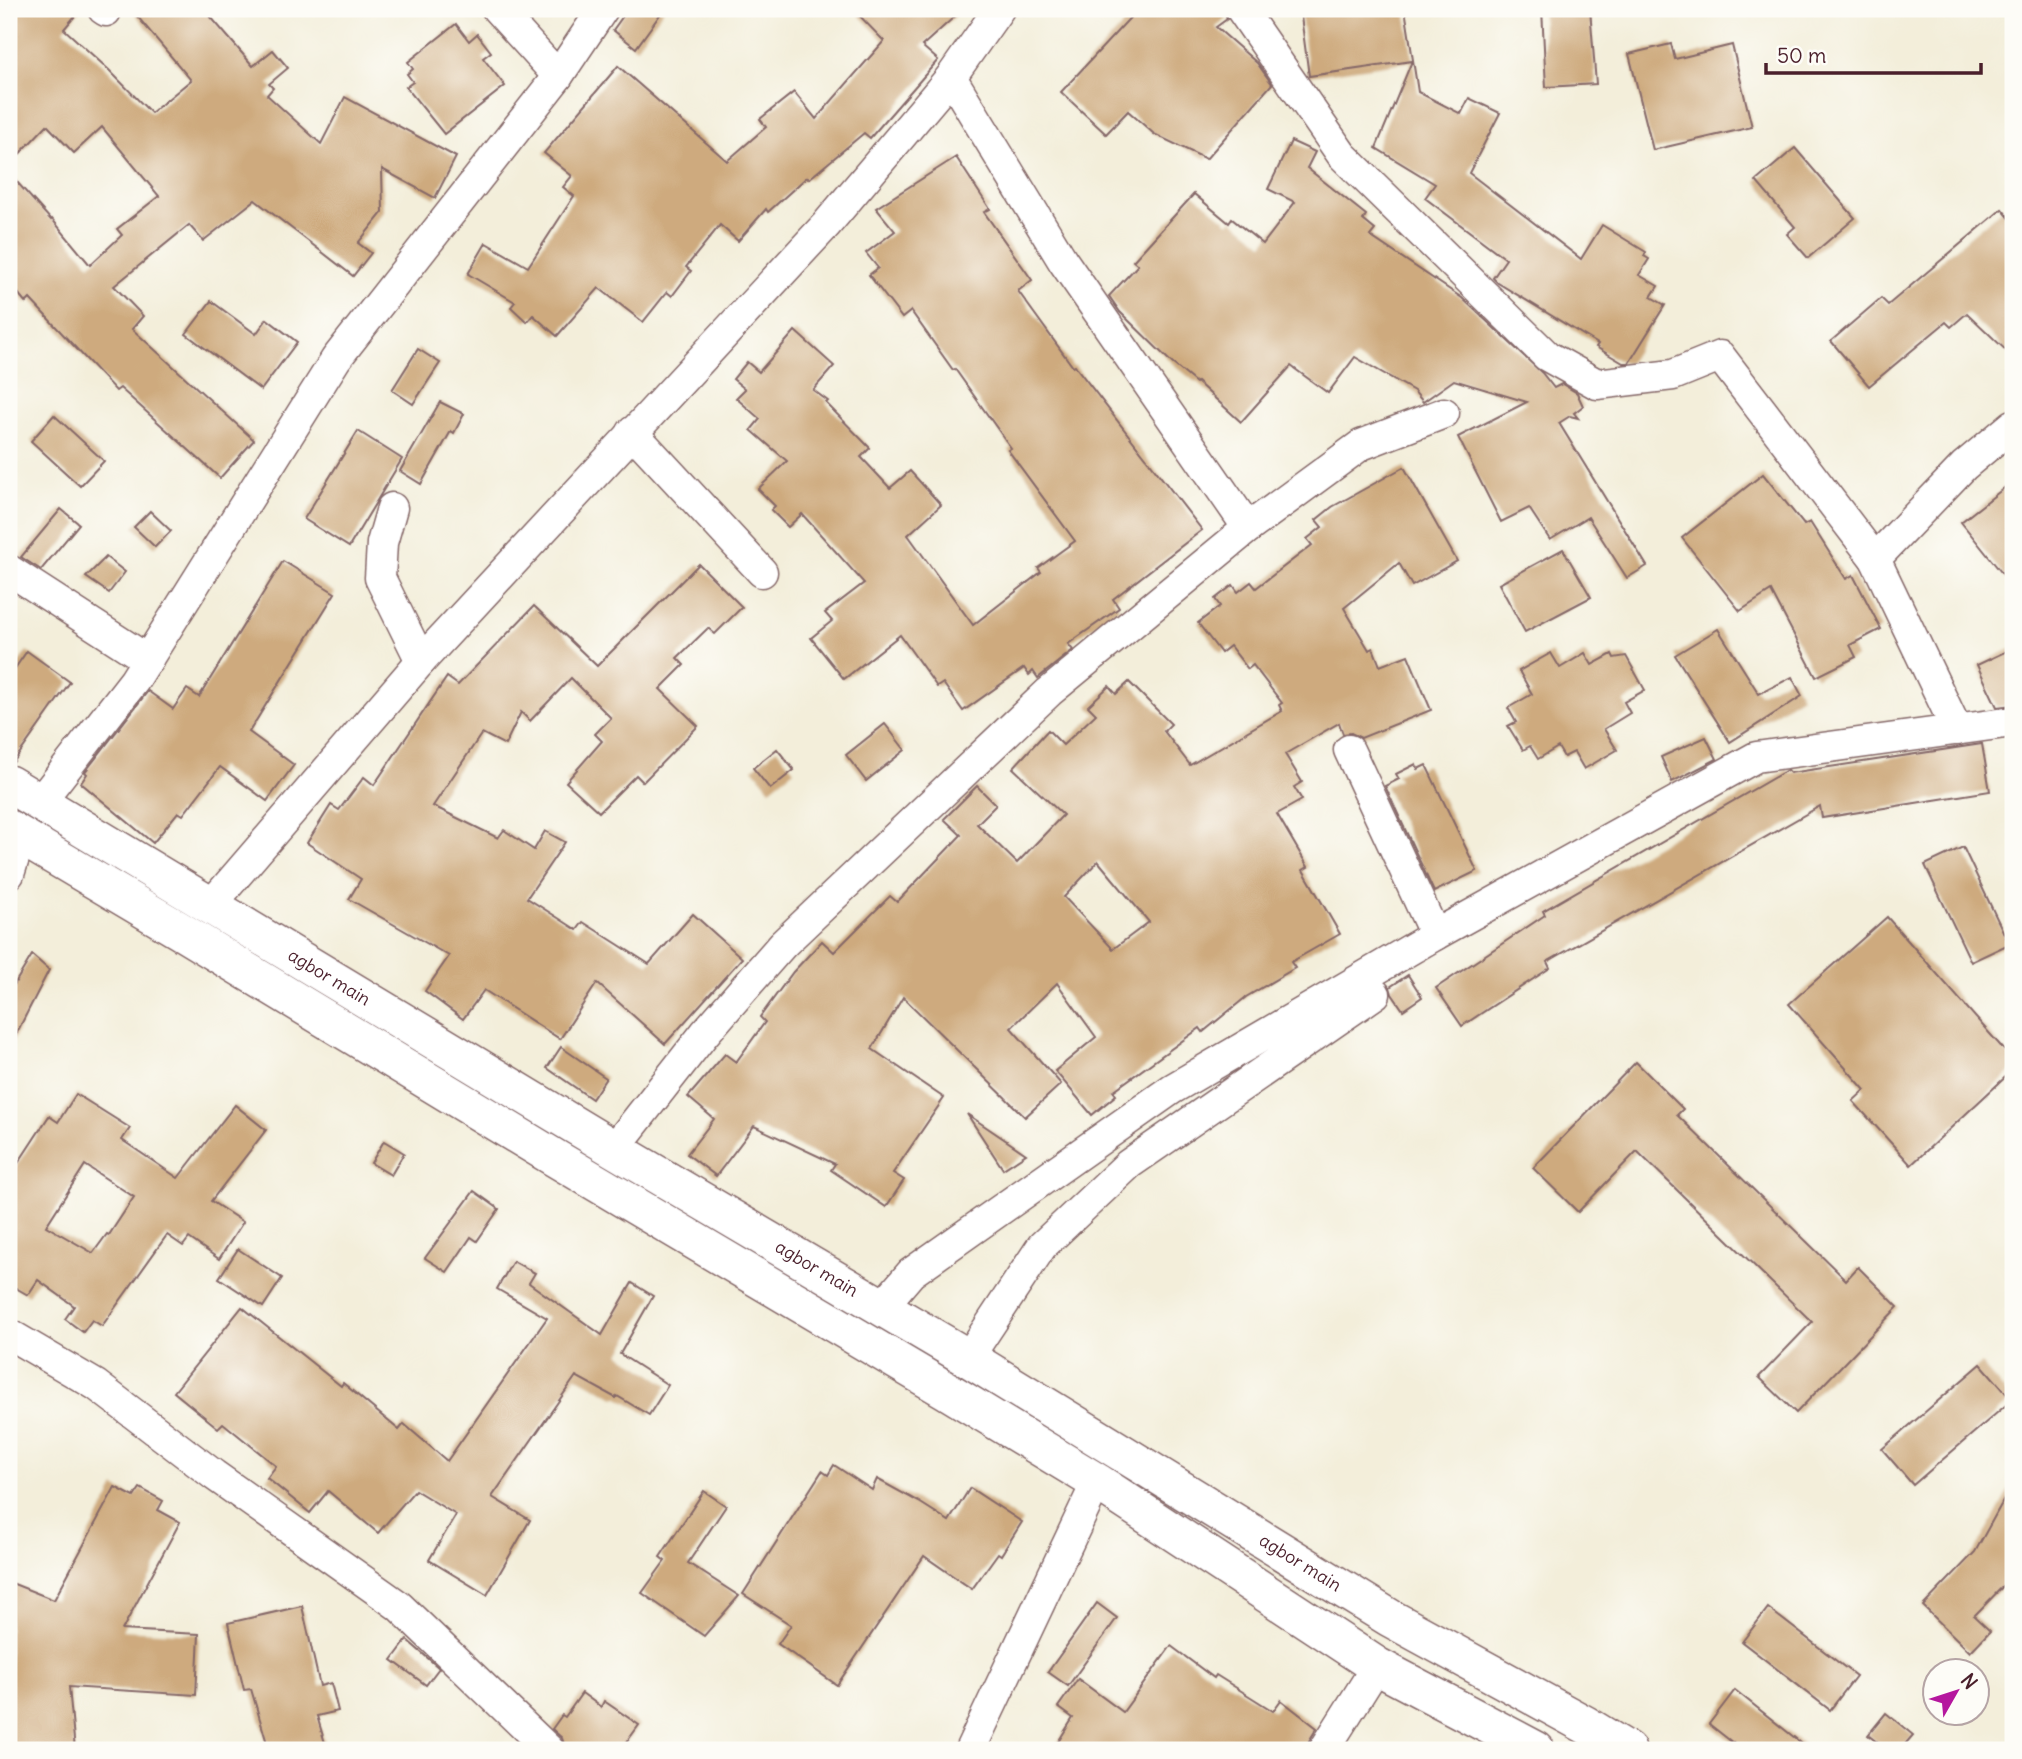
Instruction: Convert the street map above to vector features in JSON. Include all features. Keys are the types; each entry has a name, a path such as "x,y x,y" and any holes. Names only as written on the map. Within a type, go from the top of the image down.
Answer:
{"main road":[{"name":"agbor main","path":"9,784 614,1149 968,1358 1390,1618 1627,1750"},
{"name":"agbor main","path":"15,833 566,1165 815,1310 1097,1482 1377,1666 1536,1750"},
{"path":"336,1027 342,1009 357,994"}],"street":[{"path":"497,9 558,76"},
{"path":"39,803 148,660 336,359 558,76 603,9"},
{"path":"210,906 421,661 827,225 951,77 999,9"},
{"path":"1241,9 1342,155 1548,356 1597,384 1673,375 1720,356 1875,559 1957,730"},
{"path":"951,77 1063,261 1248,528"},
{"path":"614,1149 705,1033 783,944 1049,692 1248,528 1361,445 1444,413"},
{"path":"1875,559 1964,466 2013,425"},
{"path":"632,432 762,572"},
{"path":"392,508 382,542 380,578 421,661"},
{"path":"9,570 148,660"},
{"path":"881,1308 912,1273 1172,1089 1434,935 1756,757 2013,722"},
{"path":"1349,750 1434,935"},
{"path":"9,874 15,833"},
{"path":"968,1358 1042,1246 1129,1164 1375,994"},
{"path":"9,1334 96,1385 214,1475 399,1606 549,1750"},
{"path":"970,1750 1097,1482"},
{"path":"1324,1750 1377,1666"}],"building":[{"path":"9,9 81,9 64,29 151,113 191,80 131,9 204,9 253,66 273,50 288,68 269,84 273,88 267,95 321,144 345,97 456,157 435,198 382,169 383,212 358,243 371,253 353,276 255,200 203,241 189,225 114,286 143,316 132,329 254,440 220,478 120,388 116,391 30,299 26,303 9,282 9,173 90,265 122,235 117,229 159,196 102,127 74,153 47,125 9,165"},
{"path":"628,9 664,9 636,48 613,30"},
{"path":"853,9 963,9 922,46 938,60 870,138 864,133 809,179 807,177 768,212 766,209 738,241 720,225 686,267 691,271 672,296 667,292 643,322 599,288 557,336 533,315 527,322 511,307 515,302 468,274 486,243 528,267 574,196 563,187 572,176 544,153 618,66 727,161 766,127 760,119 794,92 816,119 884,41"},
{"path":"1138,9 1224,9 1227,19 1216,27 1257,63 1272,84 1206,159 1154,134 1128,111 1106,134 1061,92"},
{"path":"1300,9 1405,9 1418,92 1461,114 1469,98 1500,113 1469,173 1581,259 1602,225 1646,252 1644,256 1649,259 1639,275 1658,286 1651,297 1665,305 1629,363 1623,363 1596,347 1598,344 1498,283 1493,278 1506,259 1425,198 1435,184 1376,148 1412,61 1309,76"},
{"path":"1542,9 1590,9 1596,84 1546,87"},
{"path":"456,24 469,41 477,34 491,52 483,58 505,86 444,134 406,87 413,82 407,74 413,69 408,62"},
{"path":"1671,44 1675,59 1732,45 1752,127 1653,150 1629,54"},
{"path":"1291,141 1315,152 1307,168 1366,215 1363,220 1375,230 1370,236 1462,298 1542,373 1554,388 1562,384 1577,393 1583,406 1574,413 1578,418 1570,416 1559,423 1647,566 1627,578 1588,517 1550,540 1529,508 1501,522 1458,437 1527,402 1454,380 1423,402 1414,391 1355,357 1328,393 1291,366 1241,422 1172,363 1120,312 1109,296 1138,265 1133,261 1194,194 1229,223 1232,219 1263,244 1295,202 1268,189"},
{"path":"1795,148 1855,218 1808,258 1787,234 1795,227 1756,181"},
{"path":"956,157 990,209 984,212 1032,280 1018,291 1073,367 1075,366 1202,530 1113,599 1119,608 1068,644 1073,650 1038,678 1033,671 1029,675 1024,668 963,711 943,683 937,687 900,635 844,679 811,638 832,621 825,613 864,583 802,514 788,527 771,510 775,506 758,489 787,461 751,430 760,419 736,398 745,389 733,379 747,362 759,372 795,331 834,366 813,390 828,401 826,403 870,448 861,457 890,488 910,471 941,505 908,535 973,625 1041,572 1038,568 1075,541 1008,450 1011,448 955,369 953,370 911,311 902,318 869,275 878,268 866,253 895,231 876,208"},
{"path":"2002,209 2013,222 2013,357 1967,313 1951,327 1946,322 1869,386 1831,341 1881,298 1888,305"},
{"path":"211,301 256,334 267,319 297,342 261,390 186,334"},
{"path":"418,349 440,363 413,404 392,390"},
{"path":"440,402 464,414 454,433 451,431 421,484 400,471"},
{"path":"54,415 104,461 80,486 31,441"},
{"path":"358,431 402,459 349,547 304,519"},
{"path":"1404,467 1457,561 1412,586 1399,563 1344,608 1369,650 1373,648 1380,666 1408,655 1431,710 1361,738 1351,733 1343,734 1339,723 1285,754 1302,782 1294,787 1302,800 1277,814 1308,867 1303,870 1340,934 1291,962 1295,968 1246,997 1203,1032 1200,1028 1113,1091 1116,1095 1092,1115 1055,1071 1096,1037 1057,983 1011,1028 1061,1084 1025,1117 903,997 872,1049 944,1098 893,1173 904,1180 886,1207 831,1170 835,1164 754,1126 716,1176 687,1154 714,1119 688,1097 725,1054 736,1062 765,1022 760,1017 793,972 822,941 834,952 890,896 897,902 961,835 944,819 977,786 996,805 977,824 1017,863 1063,815 1013,768 1048,730 1063,745 1096,714 1088,706 1109,686 1116,694 1129,682 1171,724 1164,731 1190,765 1282,711 1279,705 1282,703 1253,665 1248,669 1230,646 1221,653 1198,623 1220,606 1215,599 1233,585 1238,592 1251,582 1256,588 1312,545 1307,539 1322,527 1316,520 1332,507","holes":["1098,861 1149,922 1113,949 1064,897"]},
{"path":"1763,474 1804,525 1810,522 1846,579 1853,575 1881,629 1850,645 1856,657 1816,677 1771,591 1740,611 1682,538"},
{"path":"2013,481 2013,587 1961,522"},
{"path":"61,509 79,524 41,570 21,557"},
{"path":"150,511 171,531 155,547 134,527"},
{"path":"1563,549 1591,597 1525,632 1499,584"},
{"path":"106,557 125,572 109,593 86,577"},
{"path":"283,561 335,593 249,732 294,765 267,801 220,767 183,815 178,812 153,843 81,783 87,774 85,772 148,691 173,709 187,689 199,697"},
{"path":"699,564 742,607 715,634 708,628 677,658 684,665 660,689 698,726 643,782 636,775 599,812 566,782 602,741 595,734 611,718 571,678 530,721 521,712 505,745 482,733 433,806 498,838 504,830 534,850 545,831 565,842 527,898 577,930 583,922 649,964 693,914 742,958 665,1044 597,983 560,1039 484,990 463,1019 425,991 449,956 349,899 361,879 307,843 331,805 339,810 364,777 374,785 447,677 458,685 534,606 597,666"},
{"path":"1718,629 1759,694 1792,677 1802,696 1730,742 1675,655"},
{"path":"2013,648 2013,705 1997,707 1977,665"},
{"path":"27,651 70,682 12,764 9,763 9,677"},
{"path":"1551,653 1560,668 1585,653 1592,665 1612,654 1614,658 1626,656 1645,690 1624,702 1630,713 1604,729 1617,750 1584,769 1574,752 1564,757 1558,747 1538,759 1530,746 1523,750 1508,726 1516,722 1508,708 1532,694 1519,671"},
{"path":"885,724 905,750 866,781 846,755"},
{"path":"1706,737 1717,759 1672,782 1661,757"},
{"path":"1982,744 1990,791 1822,818 1820,806 1547,962 1550,968 1462,1026 1436,988 1545,915 1543,911 1787,770 1790,773"},
{"path":"777,749 794,770 770,789 753,768"},
{"path":"1416,764 1418,769 1426,765 1477,871 1434,892 1385,786 1399,779 1396,774"},
{"path":"1963,847 2009,944 1971,962 1925,865"},
{"path":"1887,917 2013,1060 2013,1070 1911,1165 1853,1101 1865,1090 1789,1004"},
{"path":"32,955 49,970 9,1048 9,993"},
{"path":"1408,975 1422,997 1403,1010 1390,987"},
{"path":"561,1047 606,1078 592,1099 547,1068"},
{"path":"1636,1062 1683,1109 1677,1115 1846,1280 1858,1267 1898,1307 1796,1413 1759,1377 1812,1322 1637,1151 1578,1212 1533,1168"},
{"path":"76,1094 130,1128 122,1140 178,1178 235,1105 266,1130 211,1201 243,1222 219,1259 189,1238 183,1246 167,1235 102,1326 92,1320 83,1332 65,1319 74,1306 38,1280 28,1295 9,1284 9,1177 49,1116 58,1122","holes":["85,1165 134,1197 109,1235 107,1234 93,1253 46,1226"]},
{"path":"967,1114 1026,1154 1003,1169"},
{"path":"384,1141 404,1153 391,1175 371,1163"},
{"path":"474,1191 499,1209 477,1241 471,1237 447,1272 425,1258"},
{"path":"238,1249 282,1278 263,1307 219,1278"},
{"path":"513,1261 535,1273 529,1283 602,1335 632,1283 653,1296 620,1354 668,1385 649,1415 576,1376 492,1497 530,1520 487,1595 429,1560 456,1515 415,1490 378,1533 328,1491 310,1513 267,1478 276,1466 223,1423 218,1428 174,1392 242,1307 341,1386 343,1383 399,1430 404,1424 447,1461 547,1318 497,1289"},
{"path":"1981,1364 2012,1400 1913,1485 1882,1449"},
{"path":"834,1465 872,1490 877,1479 949,1521 970,1488 1022,1522 1001,1555 998,1553 972,1589 924,1556 837,1685 778,1644 791,1625 743,1594 822,1471 828,1475"},
{"path":"2013,1483 2013,1576 1974,1616 1990,1631 1970,1652 1923,1606 1975,1552"},
{"path":"115,1487 134,1497 140,1488 163,1501 158,1510 180,1522 122,1630 199,1634 196,1695 69,1687 75,1750 9,1750 9,1582 54,1600"},
{"path":"704,1491 726,1506 688,1563 739,1596 704,1636 642,1593 665,1561 660,1557"},
{"path":"1097,1603 1117,1618 1068,1686 1048,1672"},
{"path":"302,1606 320,1686 331,1683 338,1711 317,1716 325,1743 301,1750 269,1750 251,1689 244,1690 228,1623"},
{"path":"1768,1608 1856,1676 1830,1710 1742,1642"},
{"path":"407,1640 439,1668 426,1685 392,1660"},
{"path":"1171,1646 1214,1678 1216,1675 1273,1711 1281,1700 1317,1728 1307,1750 1053,1750 1073,1718 1058,1707 1078,1679 1123,1712"},
{"path":"1735,1690 1810,1750 1742,1750 1709,1724"},
{"path":"582,1693 601,1707 604,1701 639,1725 621,1750 566,1750 562,1738 552,1729 562,1715 565,1717"},
{"path":"1886,1713 1913,1735 1900,1750 1887,1750 1868,1735"}]}
